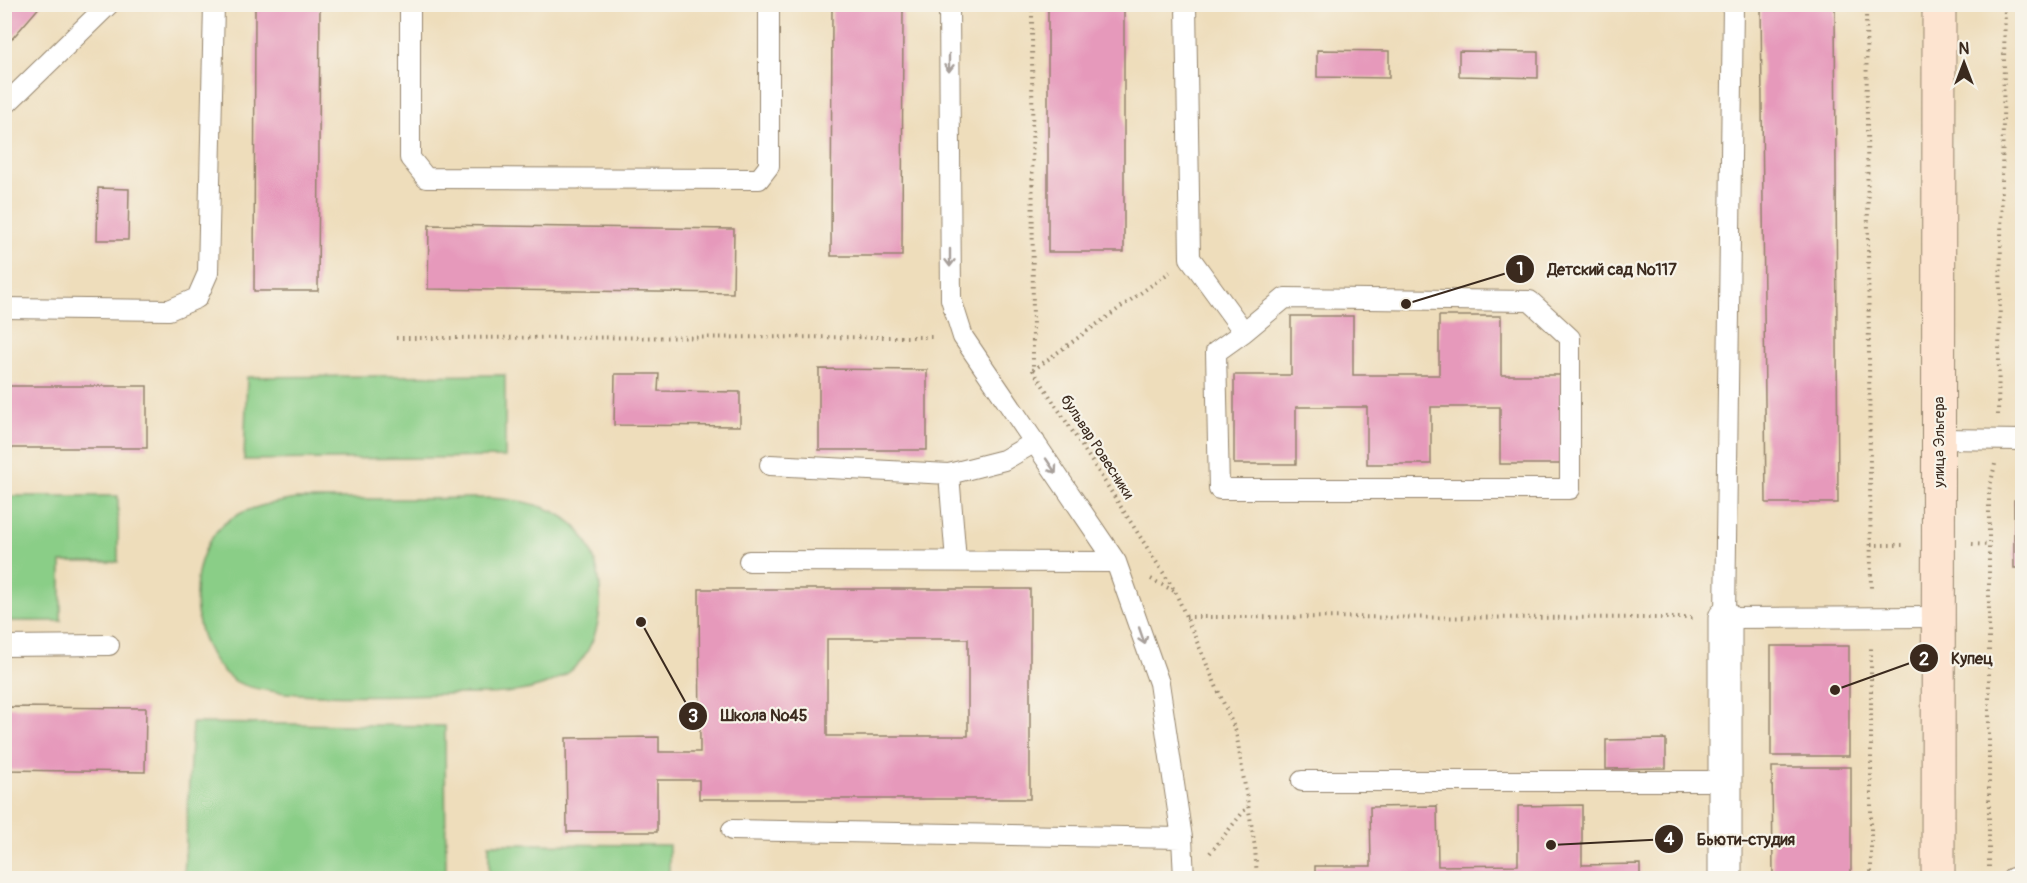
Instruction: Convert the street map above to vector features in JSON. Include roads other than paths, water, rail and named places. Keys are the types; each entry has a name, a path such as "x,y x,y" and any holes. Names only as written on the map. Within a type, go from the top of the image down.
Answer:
{"street":[{"name":"улица Эльгера","path":"1938,879 1939,4"},
{"path":"1725,618 1725,879"}],"lane":[{"path":"7,98 109,4"},
{"path":"4,308 169,310 197,298 208,273 214,4"},
{"path":"410,4 410,158 426,178 747,179 759,179 769,166 769,4"},
{"path":"949,4 951,299 963,337 1116,562 1158,683 1182,838 1184,879"},
{"path":"1186,4 1190,258 1244,332"},
{"path":"1732,4 1725,618 1938,617"},
{"path":"1285,298 1530,301 1570,338 1570,489 1219,489 1216,352 1244,332 1285,298"},
{"path":"1939,439 2022,440"},
{"path":"770,465 949,474 1004,460 1035,442"},
{"path":"949,474 956,561"},
{"path":"749,561 1116,562"},
{"path":"4,646 109,645"},
{"path":"1302,781 1725,781"},
{"path":"732,830 1182,838"},
{"path":"2013,879 2022,878"}],"place":[{"name":"Детский сад №117","path":"1406,304"},
{"name":"Школа №45","path":"641,622"},
{"name":"Купец","path":"1835,690"},
{"name":"Бьюти-студия","path":"1551,845"}]}
